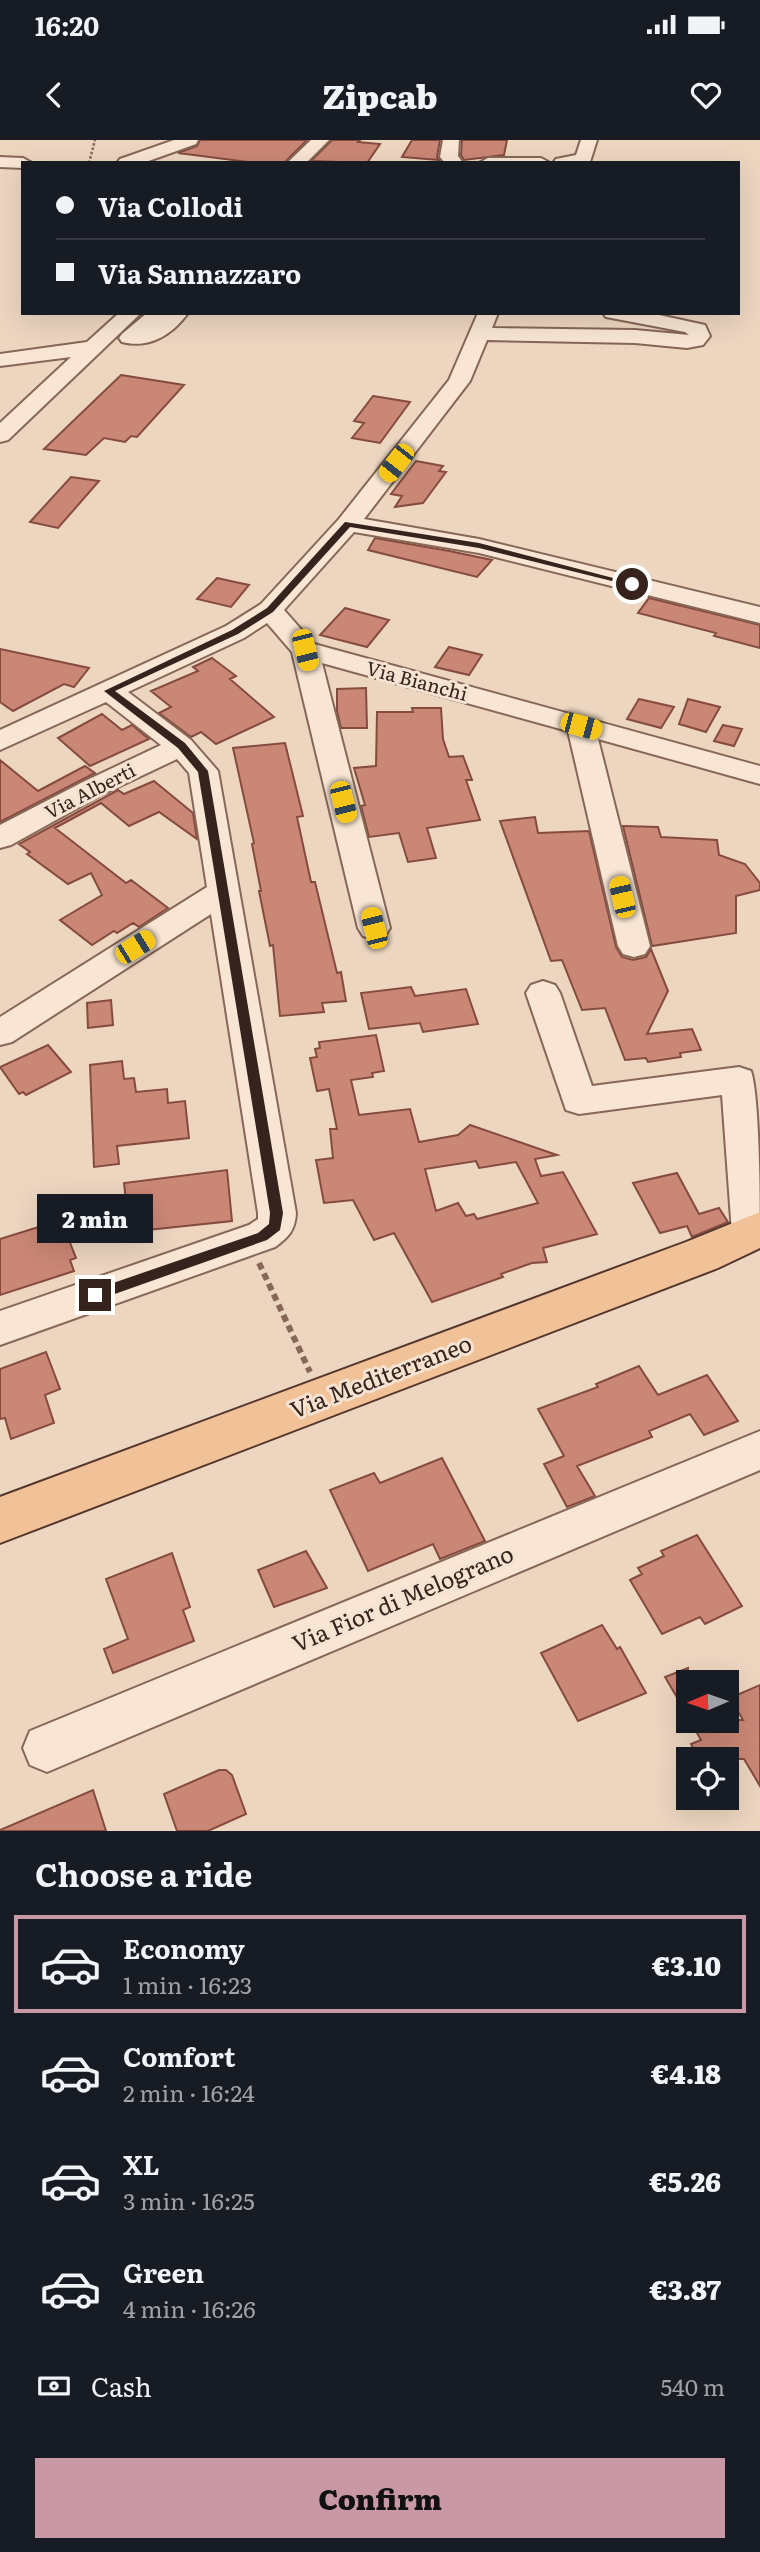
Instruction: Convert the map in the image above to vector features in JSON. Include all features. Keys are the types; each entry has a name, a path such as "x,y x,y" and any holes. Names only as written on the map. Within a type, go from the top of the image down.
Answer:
{"main road":[{"name":"Via Mediterraneo","path":"0,1520 676,1265 756,1231"}],"street":[{"path":"132,161 190,140"},
{"path":"298,161 321,140"},
{"path":"451,140 449,157 452,161"},
{"path":"571,161 584,158 589,140"},
{"path":"0,162 21,163"},
{"path":"0,435 129,315"},
{"path":"158,315 129,338 155,335 176,315"},
{"path":"0,741 235,632 270,610 348,524 459,381 484,324 547,337 625,336 685,342 696,341 699,336 698,329 688,326 625,315"},
{"path":"0,360 93,348"},
{"path":"348,524 479,546 760,615"},
{"path":"270,610 305,650 374,928"},
{"name":"Via Bianchi","path":"305,650 760,775"},
{"path":"0,1328 262,1237 275,1226 276,1213 225,890 203,771 181,746 109,691"},
{"path":"581,726 634,946"},
{"name":"Via Alberti","path":"0,838 91,789 181,746"},
{"path":"0,1033 225,890"},
{"path":"542,993 579,1101 739,1080 756,1231"},
{"name":"Via Fior di Melograno","path":"47,1748 760,1450"}],"path":[{"path":"90,161 95,140"},
{"path":"251,1241 307,1370 317,1378"}],"building":[{"path":"200,140 307,140 286,161 240,161 178,153 197,146"},
{"path":"332,140 360,140 358,142 380,144 368,161 311,161"},
{"path":"412,140 440,140 437,157 439,160 402,157"},
{"path":"462,140 507,140 504,155 464,160 461,155"},
{"path":"121,375 184,385 137,437 131,436 125,442 104,438 86,455 44,449"},
{"path":"373,396 410,402 380,443 352,438 364,423 354,421"},
{"path":"416,461 443,466 439,471 446,472 423,503 395,507 402,496 391,494"},
{"path":"71,477 99,481 58,528 30,522"},
{"path":"375,538 492,560 477,577 368,550"},
{"path":"217,578 249,585 231,607 197,599"},
{"path":"649,598 760,625 760,648 714,636 716,633 638,613"},
{"path":"345,608 389,620 367,647 320,635"},
{"path":"449,647 482,655 469,675 435,667"},
{"path":"0,649 89,668 74,687 64,684 13,711 0,702"},
{"path":"212,658 236,676 230,679 274,717 216,744 201,732 191,737 159,713 171,707 151,691 198,671 193,667"},
{"path":"366,688 367,728 341,728 337,711 337,689"},
{"path":"639,699 674,707 661,728 627,719"},
{"path":"688,699 720,707 706,732 679,724"},
{"path":"412,708 441,708 443,739 449,757 463,756 472,780 466,780 480,820 427,828 436,858 408,862 399,833 369,837 361,806 365,805 354,768 376,766 377,712 413,712"},
{"path":"102,714 122,730 132,725 149,739 90,766 58,738"},
{"path":"723,725 742,729 734,746 714,741"},
{"path":"285,743 303,816 297,817 311,882 315,882 337,973 341,972 346,1001 322,1003 324,1012 280,1016 273,945 270,946 259,891 254,843 233,748"},
{"path":"0,760 38,791 85,766 95,773 0,822"},
{"path":"154,781 193,813 197,839 159,812 129,826 101,803 55,828 126,883 131,880 168,908 139,927 133,923 92,945 60,920 102,895 91,873 68,884 27,854 30,852 19,844 118,790 124,794"},
{"path":"535,817 538,833 589,831 616,947 622,957 633,960 646,957 651,949 668,991 647,1034 692,1029 701,1050 680,1053 681,1057 648,1062 646,1058 625,1060 605,1008 582,1010 562,960 551,961 500,821"},
{"path":"623,826 658,827 661,837 717,840 719,855 745,864 760,883 760,890 736,896 736,933 652,946"},
{"path":"411,987 415,996 466,989 478,1024 423,1032 420,1023 369,1029 361,993"},
{"path":"111,1000 113,1025 88,1028 87,1003"},
{"path":"376,1035 384,1071 372,1073 373,1077 351,1080 359,1115 410,1109 419,1142 458,1135 470,1125 557,1155 535,1159 541,1176 563,1172 597,1234 543,1248 547,1262 532,1263 501,1274 503,1277 432,1302 394,1233 374,1240 353,1200 324,1203 316,1160 333,1158 330,1129 337,1129 329,1089 317,1091 310,1058 317,1057 315,1049 320,1048 319,1042","holes":["476,1161 479,1168 516,1162 538,1203 477,1219 474,1214 466,1216 458,1203 436,1211 425,1169"]},
{"path":"48,1045 71,1072 26,1095 23,1092 19,1094 0,1067"},
{"path":"122,1061 124,1079 134,1078 136,1092 167,1089 168,1103 185,1101 189,1138 117,1146 119,1164 94,1167 90,1065"},
{"path":"227,1170 232,1221 138,1231 129,1229 124,1183"},
{"path":"677,1173 699,1214 719,1208 728,1222 692,1237 687,1226 660,1233 633,1183"},
{"path":"61,1220 76,1258 70,1260 74,1271 0,1295 0,1239"},
{"path":"46,1352 60,1389 45,1395 54,1423 11,1439 5,1418 0,1419 0,1369"},
{"path":"639,1366 658,1395 707,1375 738,1421 704,1435 690,1414 649,1431 652,1437 577,1466 595,1496 567,1507 544,1464 564,1456 538,1409 598,1387 596,1384"},
{"path":"442,1458 485,1541 440,1559 433,1544 368,1571 330,1490 374,1473 380,1483"},
{"path":"697,1535 742,1606 705,1624 700,1617 662,1634 630,1580 642,1574 638,1568 664,1556 661,1551"},
{"path":"306,1551 327,1588 274,1607 258,1570"},
{"path":"172,1553 190,1607 183,1610 194,1641 113,1673 104,1649 128,1639 106,1579"},
{"path":"602,1625 617,1649 620,1647 646,1693 578,1721 541,1653"},
{"path":"676,1673 676,1696 665,1677"},
{"path":"760,1685 760,1786 744,1759 739,1759 739,1747 693,1747 691,1744 701,1740 697,1733 739,1733 739,1720 743,1720 739,1713 739,1694"},
{"path":"219,1770 226,1770 232,1775 246,1814 208,1831 177,1831 164,1794"},
{"path":"93,1790 106,1831 0,1831 0,1830"}],"route":[{"path":"95,1295 262,1237 275,1226 276,1213 225,890 203,771 181,746 109,691 235,632 270,610 348,524 479,546 632,584"}]}
